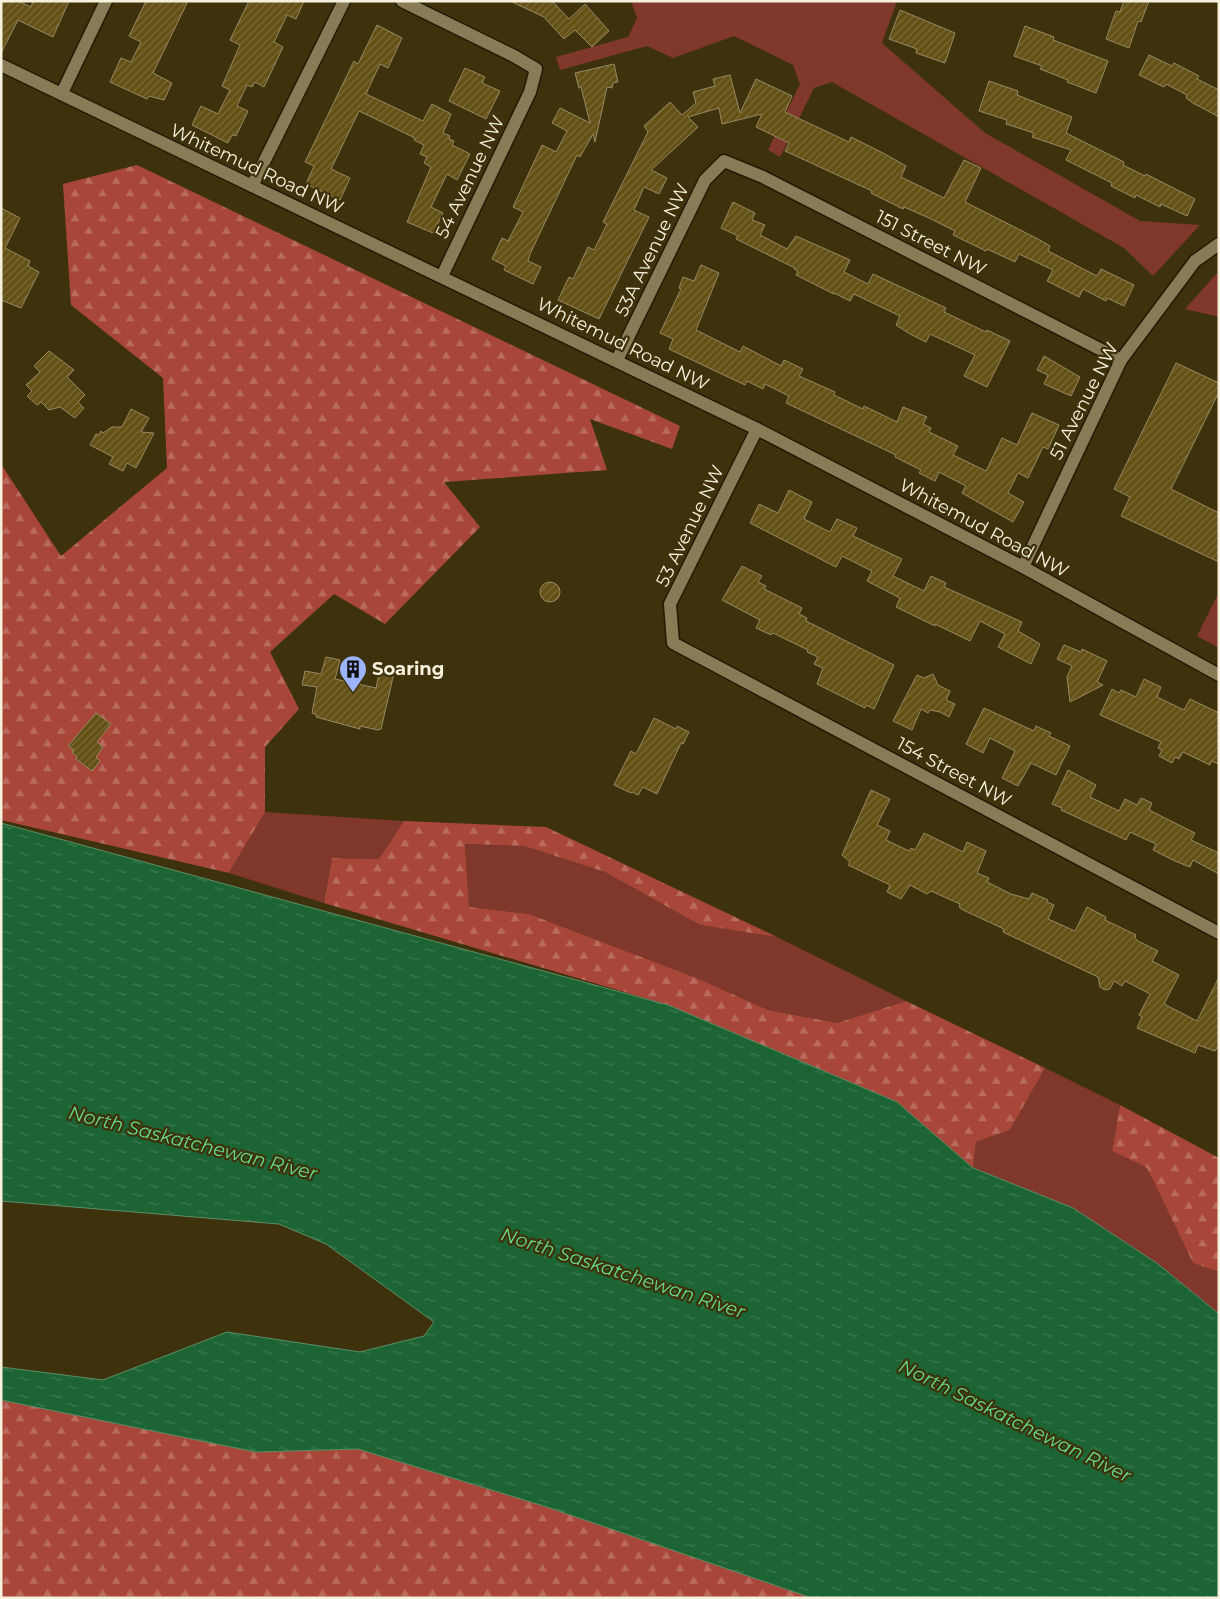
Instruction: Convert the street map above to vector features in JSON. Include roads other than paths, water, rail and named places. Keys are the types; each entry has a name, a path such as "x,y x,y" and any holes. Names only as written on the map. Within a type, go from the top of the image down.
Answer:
{"street":[{"path":"62,93 106,1"},
{"path":"252,186 344,1"},
{"name":"54 Avenue NW","path":"402,1 514,56 536,69 530,92 442,276"},
{"name":"Whitemud Road NW","path":"1,64 618,360 757,429 1023,567 1219,675"},
{"name":"151 Street NW","path":"724,161 763,177 1121,360"},
{"name":"53A Avenue NW","path":"618,360 705,180 724,161"},
{"name":"51 Avenue NW","path":"1023,567 1121,360 1195,261 1219,244"},
{"name":"53 Avenue NW","path":"673,642 670,604 757,429"},
{"name":"154 Street NW","path":"673,642 1219,933"}],"water":[{"name":"North Saskatchewan River","path":"1,823 668,1005 897,1102 973,1168 1073,1208 1158,1264 1219,1314 1219,1598 812,1598 547,1507 358,1449 256,1452 1,1400 1,1367 103,1380 227,1332 360,1352 424,1336 434,1322 326,1244 279,1224 1,1201"}],"place":[{"name":"Soaring","path":"353,693"}]}
